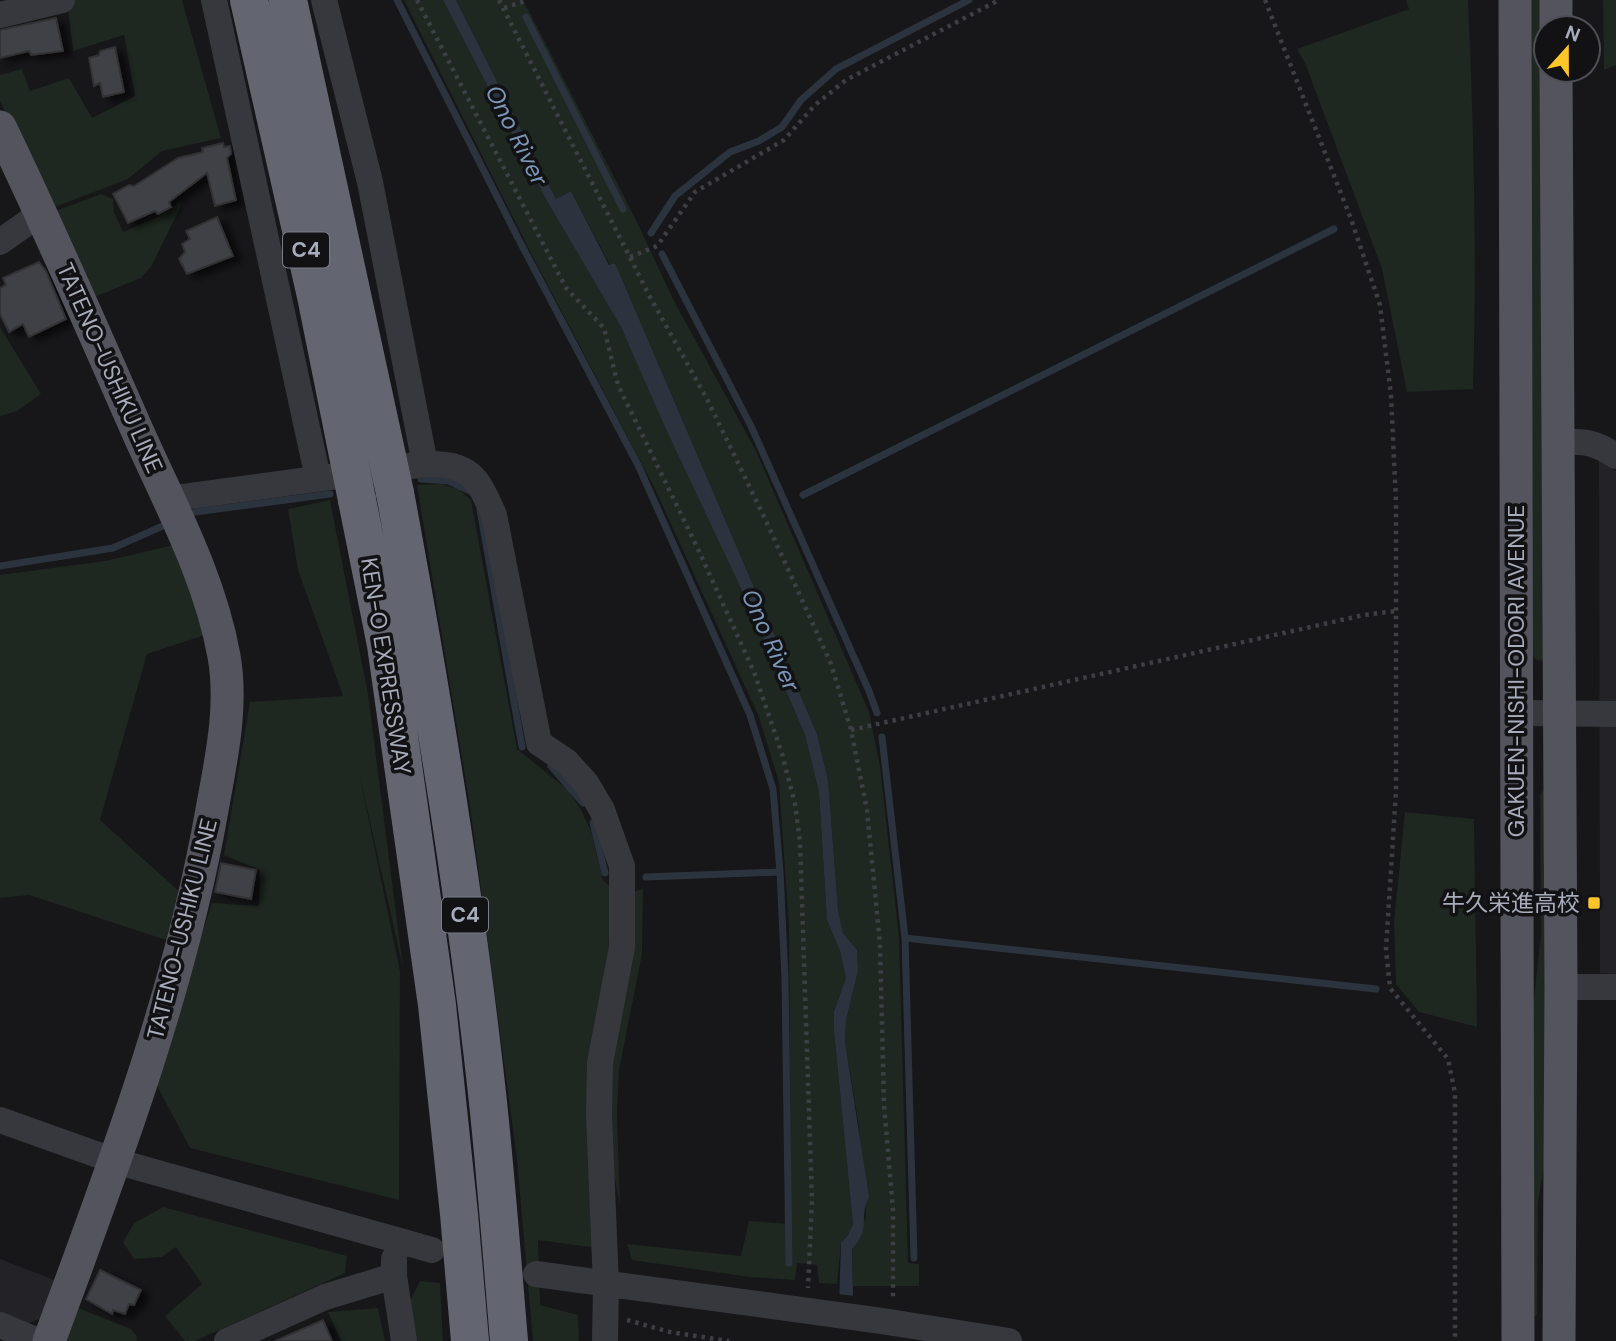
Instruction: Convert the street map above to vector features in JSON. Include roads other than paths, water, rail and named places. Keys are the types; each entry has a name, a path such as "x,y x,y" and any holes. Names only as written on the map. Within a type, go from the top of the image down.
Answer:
{"highway":[{"name":"KEN-O EXPRESSWAY","path":"249,0 316,296 386,645 437,1005 460,1214 470,1341"},
{"name":"KEN-O EXPRESSWAY","path":"288,0 395,493 423,639 468,938 487,1093 509,1341"}],"main road":[{"name":"GAKUEN-NISHI-ODORI AVENUE","path":"1516,0 1518,1341"},
{"name":"GAKUEN-NISHI-ODORI AVENUE","path":"1556,84 1561,987 1559,1341"},
{"name":"TATENO-USHIKU LINE","path":"0,127 205,582 224,659 227,701 223,746 201,872 160,1021 116,1161 49,1341"}],"street":[{"path":"0,15 62,0"},
{"path":"214,0 318,478"},
{"path":"324,0 370,182 425,464"},
{"path":"0,242 41,213"},
{"path":"1556,442 1583,441 1599,444 1616,456"},
{"path":"168,499 425,464 456,466 479,481 494,515 539,743 566,761 586,783 602,810 622,866 622,947 600,1063 599,1115 606,1328"},
{"path":"1516,713 1616,714"},
{"path":"1561,987 1616,987"},
{"path":"0,1120 116,1161 432,1250"},
{"path":"393,1240 394,1276 404,1341"},
{"path":"536,1274 1009,1341"},
{"path":"227,1341 325,1297 394,1276"},
{"path":"0,1325 38,1341"}],"water":[{"name":"Ono River","path":"443,0 456,0 556,199 571,191 609,265 615,263 817,734 828,780 838,910 843,933 857,950 858,971 846,1020 845,1042 869,1197 862,1235 852,1249 854,1341 838,1341 841,1243 853,1224 834,1031 834,1011 846,978 840,951 827,920 819,792 805,735 755,618 621,327 547,201"}],"waterway":[{"path":"397,0 520,242 638,465 750,715 773,789 785,978 789,1263"},
{"path":"651,233 675,196 730,152 759,141 782,127 801,100 836,69 969,0"},
{"path":"526,17 623,209"},
{"path":"803,495 1334,229"},
{"path":"662,254 751,426 877,713"},
{"path":"421,479 449,481 470,491"},
{"path":"195,512 330,494"},
{"path":"480,510 522,747"},
{"path":"0,566 113,548 165,525"},
{"path":"882,737 905,938 914,1258"},
{"path":"551,766 583,803"},
{"path":"593,823 605,873"},
{"path":"646,877 780,872"},
{"path":"905,938 1376,989"}],"place":[{"name":"牛久栄進高校","path":"1594,903"}]}
